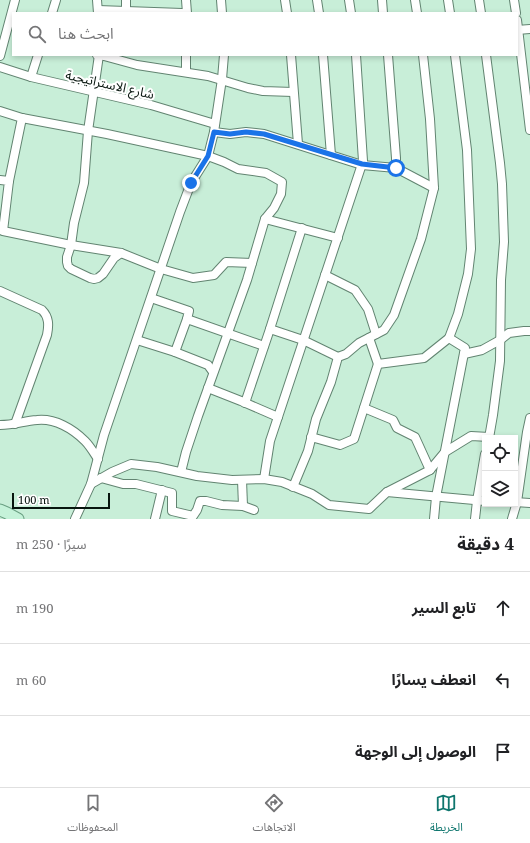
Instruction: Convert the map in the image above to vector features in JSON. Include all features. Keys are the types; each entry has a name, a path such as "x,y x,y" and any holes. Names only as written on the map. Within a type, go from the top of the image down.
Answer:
{"main road":[{"path":"0,510 18,519"}],"street":[{"path":"0,56 15,0"},
{"path":"52,12 56,0"},
{"path":"97,0 98,11 154,12"},
{"path":"126,0 126,11"},
{"path":"186,0 187,12"},
{"path":"221,0 222,12"},
{"path":"285,0 287,12"},
{"path":"317,0 319,12"},
{"path":"350,0 351,12"},
{"path":"382,0 383,12"},
{"path":"415,0 417,12"},
{"path":"448,0 450,12"},
{"path":"479,0 481,12"},
{"path":"514,0 516,12"},
{"path":"530,29 518,30 530,130"},
{"path":"31,77 38,56"},
{"path":"98,56 88,131 84,183 74,223 71,245 67,257 68,266 71,269 94,279 103,274 114,258 121,253"},
{"path":"102,56 137,65 222,79 263,92 293,92"},
{"path":"186,56 186,72"},
{"path":"75,519 91,484 104,435 191,183 208,156 214,132 224,56"},
{"path":"291,56 298,144"},
{"path":"323,56 331,155"},
{"path":"264,479 270,441 364,161 356,56"},
{"path":"388,56 396,168"},
{"path":"270,329 303,340 338,357 346,354 359,343 384,330 394,316 420,239 434,188 430,119 423,56"},
{"path":"378,364 424,358 449,338 458,314 468,274 471,249 467,150 455,56"},
{"path":"486,56 502,184 504,242 501,280 500,361 489,435"},
{"name":"شارع الاستراتيجية","path":"0,67 31,77 151,105 215,124"},
{"path":"0,112 22,118 208,156 238,169 266,173 282,182 281,194 274,208 265,219 247,280 213,372 186,452 181,472"},
{"path":"22,118 9,181 2,231 71,245 121,253 161,269 193,278 214,275 226,262 252,263"},
{"path":"214,132 230,134 246,132 264,134 362,164 396,168 434,188"},
{"path":"0,180 9,181"},
{"path":"265,219 338,238"},
{"path":"245,402 302,228"},
{"path":"312,437 340,445 354,439 378,364 368,309 355,290 325,275"},
{"path":"0,291 42,310 46,314 48,326 47,335 16,424"},
{"path":"151,298 189,311 175,352"},
{"path":"187,319 264,346"},
{"path":"464,354 482,350 509,333 530,331"},
{"path":"434,519 436,497 465,348 449,338"},
{"path":"137,340 175,352 208,366 213,372"},
{"path":"293,487 308,451 316,419 331,382 338,357"},
{"path":"208,388 245,402 278,417"},
{"path":"364,408 393,420 397,428 415,437 430,470"},
{"path":"518,489 530,418"},
{"path":"0,425 37,420 53,421 63,425 77,434 85,441 98,459"},
{"path":"91,484 112,472 131,464 157,467 197,476 232,480 264,479 282,482 312,494 329,505 369,508 386,492 430,470 445,452 471,436 482,437"},
{"path":"475,519 481,501 484,471"},
{"path":"101,478 123,484 136,484 172,493 172,511 193,516 195,516 200,501 222,505 243,506 254,510"},
{"path":"242,480 243,506"},
{"path":"155,519 162,490"},
{"path":"386,492 481,501"},
{"path":"518,502 530,503"},
{"path":"512,519 515,507"}],"route":[{"path":"191,183 208,156 214,132 230,134 246,132 264,134 362,164 396,168"}]}
